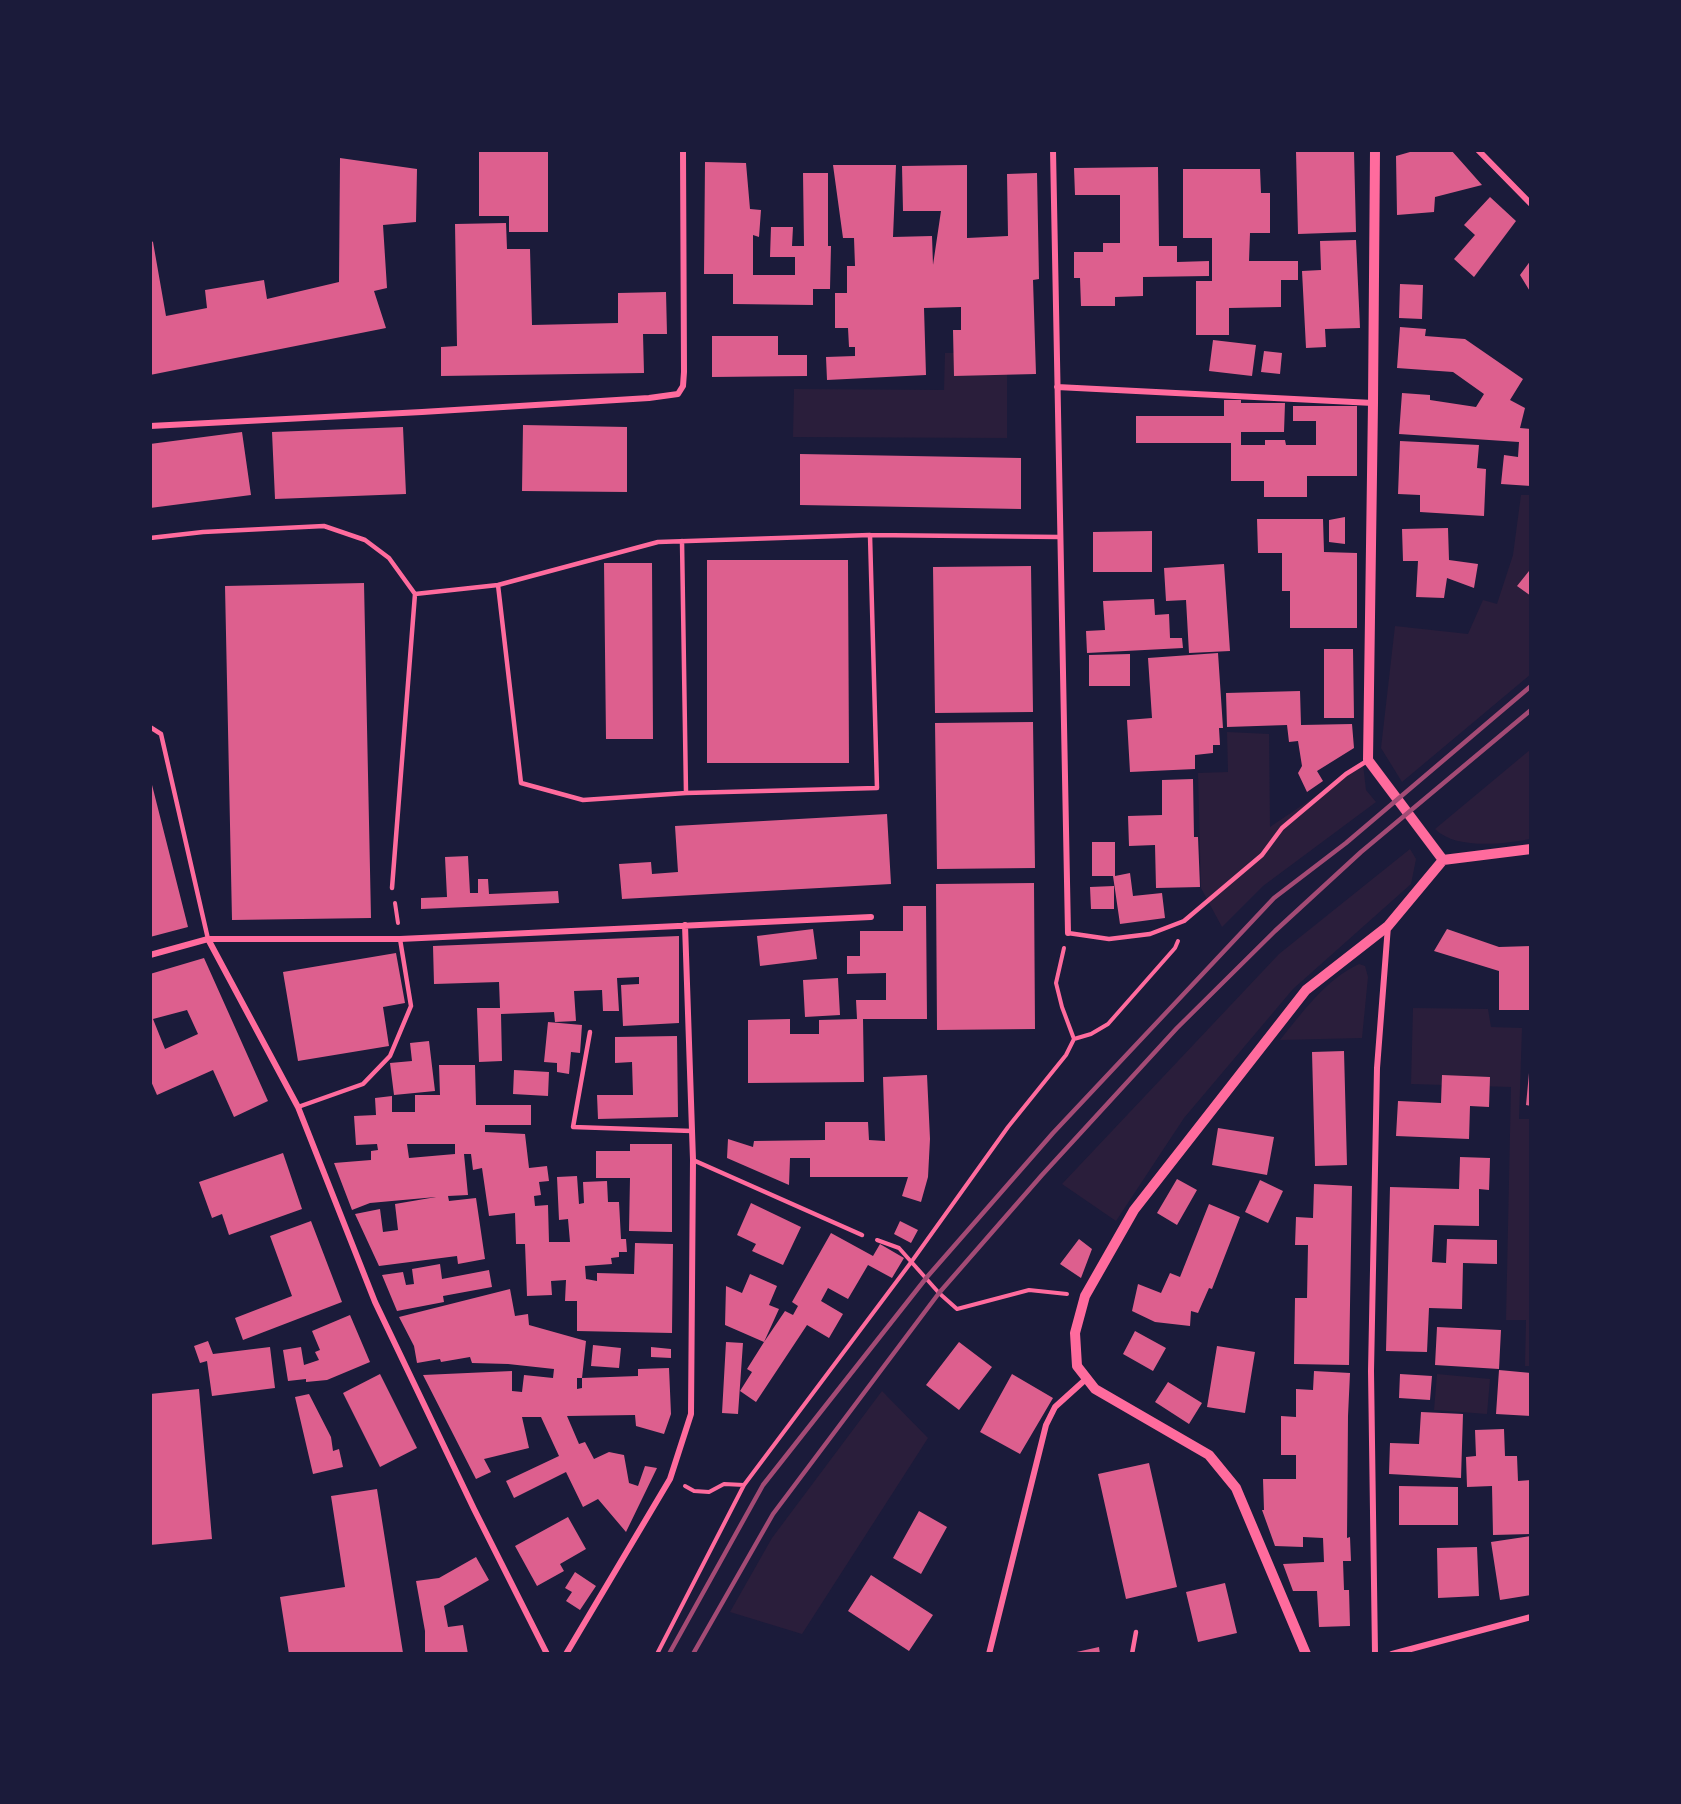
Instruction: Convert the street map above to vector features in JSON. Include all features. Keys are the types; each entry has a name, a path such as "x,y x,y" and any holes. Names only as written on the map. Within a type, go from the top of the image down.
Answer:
{"street":[{"path":"150,426 422,412 649,398 678,394 683,386 683,150"},
{"path":"1053,150 1068,933"},
{"path":"1375,150 1368,760 1443,860"},
{"path":"1478,150 1531,204"},
{"path":"1057,387 1373,403"},
{"path":"1306,1654 1236,1488 1209,1455 1095,1389 1077,1366 1075,1333 1085,1296 1134,1210 1306,990 1388,926 1443,860 1531,849"},
{"path":"150,955 208,939 400,939 871,917"},
{"path":"566,1654 670,1479 691,1414 693,1160 685,925"},
{"path":"1375,1654 1372,1360 1377,1068 1388,926"},
{"path":"208,939 298,1107 375,1302 474,1509 548,1654"},
{"path":"989,1654 1046,1425 1055,1407 1086,1379"},
{"path":"1392,1654 1531,1617"}],"lane":[{"path":"150,538 203,532 324,526 365,540 389,558 416,594 392,888"},
{"path":"416,594 498,585 657,542 870,536 1060,537"},
{"path":"498,585 520,783 583,800 686,793 877,788 870,536"},
{"path":"682,542 686,793"},
{"path":"150,727 161,734 208,939"},
{"path":"1068,933 1109,939 1150,934 1184,921 1262,855 1282,828 1346,774 1368,760"},
{"path":"298,1107 363,1084 390,1056 411,1006 400,939"},
{"path":"590,1032 573,1127 692,1131"},
{"path":"693,1160 862,1235"},
{"path":"1132,1654 1136,1632"}],"path":[{"path":"392,888 400,939"},
{"path":"1074,1038 1091,1034 1108,1024 1175,948 1184,921"},
{"path":"657,1654 744,1485 912,1261 1008,1127 1066,1055 1074,1038 1056,983 1068,933"},
{"path":"862,1235 899,1248 939,1293 957,1309 1029,1290 1085,1296"},
{"path":"670,1479 694,1491 710,1492 724,1484 744,1485"}],"shaded area":[{"path":"945,353 1007,353 1007,438 793,437 794,389 944,390"},
{"path":"1521,495 1531,495 1531,674 1402,782 1381,748 1395,626 1468,634 1483,600 1497,604 1513,555"},
{"path":"1227,732 1269,734 1270,827 1363,764 1366,790 1376,802 1263,886 1222,927 1201,888 1198,773 1228,772"},
{"path":"1531,749 1531,839 1494,844 1467,843 1444,836 1435,829"},
{"path":"1410,849 1416,859 1411,884 1293,989 1184,1118 1116,1221 1062,1184 1279,954"},
{"path":"1359,964 1365,966 1368,977 1362,1038 1280,1040 1325,988"},
{"path":"1413,1008 1488,1009 1491,1027 1522,1028 1519,1119 1531,1119 1531,1366 1525,1366 1526,1320 1506,1320 1511,1087 1411,1084"},
{"path":"1437,1374 1490,1379 1487,1414 1434,1410"},
{"path":"882,1391 928,1438 802,1634 730,1612 772,1538"}],"building":[{"path":"479,150 548,150 548,232 509,232 509,216 479,216"},
{"path":"1417,150 1451,150 1482,185 1435,197 1434,212 1397,215 1396,156"},
{"path":"1354,151 1356,232 1298,234 1296,152"},
{"path":"340,158 417,169 416,222 383,225 387,288 374,291 386,328 150,375 150,240 153,242 166,316 207,308 205,290 264,280 267,299 339,282"},
{"path":"705,162 746,163 750,209 761,210 759,237 753,235 753,275 795,275 795,257 770,257 771,227 793,227 792,246 804,246 803,173 828,173 830,289 813,289 813,305 733,304 733,274 704,274"},
{"path":"833,165 896,165 893,237 932,236 933,265 941,211 903,211 902,166 967,165 967,238 1008,236 1007,174 1037,173 1039,279 1033,280 1036,374 954,376 953,330 961,330 961,307 924,308 926,375 827,380 826,357 855,356 855,347 849,347 848,328 835,328 835,293 847,293 847,266 855,266 854,238 843,238"},
{"path":"1158,167 1159,246 1177,246 1177,262 1209,261 1209,276 1143,277 1143,296 1115,297 1115,306 1081,306 1080,278 1074,278 1074,252 1103,252 1103,243 1120,243 1120,195 1075,195 1074,168"},
{"path":"1183,169 1260,169 1261,193 1270,193 1270,233 1250,233 1249,261 1298,261 1298,280 1281,280 1281,307 1229,308 1229,335 1196,335 1196,281 1212,281 1212,238 1183,238"},
{"path":"1490,197 1516,221 1474,277 1454,259 1475,235 1464,225"},
{"path":"506,223 507,249 530,249 532,325 618,323 618,293 666,292 667,334 643,334 644,373 441,376 441,347 457,346 455,224"},
{"path":"1356,240 1360,328 1325,329 1326,347 1306,348 1302,271 1321,270 1320,241"},
{"path":"1531,260 1531,293 1520,275"},
{"path":"1400,284 1423,285 1422,319 1399,318"},
{"path":"1400,327 1426,329 1425,336 1465,339 1523,379 1510,400 1525,408 1520,428 1531,429 1531,486 1501,484 1504,455 1518,457 1519,442 1399,434 1402,393 1430,395 1430,400 1476,407 1484,394 1453,372 1397,368"},
{"path":"712,336 778,336 778,355 807,355 807,376 712,377"},
{"path":"1213,340 1256,345 1252,376 1209,371"},
{"path":"1264,351 1282,353 1280,374 1261,372"},
{"path":"1224,400 1241,400 1241,403 1285,403 1284,432 1241,432 1241,445 1265,445 1265,440 1285,440 1286,445 1316,445 1316,421 1293,421 1293,406 1357,406 1357,476 1307,476 1307,497 1264,497 1264,481 1231,481 1231,443 1136,443 1136,416 1224,416"},
{"path":"523,425 627,427 627,492 522,491"},
{"path":"403,427 406,494 275,499 272,432"},
{"path":"242,432 251,495 150,508 150,444"},
{"path":"1400,441 1479,445 1477,468 1486,469 1484,516 1420,512 1420,495 1398,494"},
{"path":"800,454 1021,458 1021,509 800,505"},
{"path":"1345,517 1345,544 1329,542 1329,520"},
{"path":"1257,519 1323,519 1324,552 1357,553 1357,628 1290,628 1290,591 1282,591 1282,553 1258,553"},
{"path":"1448,528 1449,560 1478,564 1474,588 1447,578 1444,598 1416,597 1418,561 1403,561 1402,529"},
{"path":"1152,531 1152,572 1093,572 1093,532"},
{"path":"707,560 848,560 849,763 707,763"},
{"path":"604,563 652,563 653,739 606,739"},
{"path":"1224,564 1230,651 1189,653 1186,600 1166,601 1164,568"},
{"path":"1031,566 1033,712 935,713 933,567"},
{"path":"1529,571 1531,572 1531,596 1517,586"},
{"path":"364,583 371,918 232,920 225,586"},
{"path":"1154,599 1155,615 1169,614 1170,638 1182,638 1183,648 1087,653 1086,631 1105,630 1103,601"},
{"path":"1324,649 1353,649 1354,718 1324,718"},
{"path":"1218,653 1223,728 1219,728 1220,745 1213,745 1213,753 1195,755 1195,769 1130,772 1127,720 1152,718 1148,658"},
{"path":"1130,654 1130,686 1089,686 1089,655"},
{"path":"1300,691 1301,725 1352,724 1354,748 1317,771 1323,781 1307,792 1298,773 1302,766 1298,741 1289,742 1287,725 1227,727 1226,693"},
{"path":"1033,722 1035,868 937,869 935,723"},
{"path":"150,777 188,927 150,937"},
{"path":"1193,779 1194,837 1198,837 1200,887 1156,888 1155,845 1129,846 1128,816 1162,815 1162,780"},
{"path":"887,814 891,884 622,899 619,864 651,862 652,874 678,872 675,826"},
{"path":"1092,842 1115,842 1115,876 1130,873 1133,896 1162,893 1165,918 1120,924 1113,876 1092,876"},
{"path":"468,856 470,893 478,893 478,879 488,879 489,894 558,891 559,903 421,909 421,898 447,897 445,857"},
{"path":"1034,883 1035,1029 937,1030 936,884"},
{"path":"1114,886 1114,909 1091,909 1090,887"},
{"path":"903,906 926,906 927,1019 863,1019 864,1082 748,1083 748,1020 790,1019 790,1034 819,1034 819,1020 857,1019 856,1000 886,1000 886,973 847,974 847,956 860,956 860,931 903,931"},
{"path":"813,929 817,959 760,966 757,936"},
{"path":"1447,929 1499,947 1531,946 1531,1010 1499,1010 1499,971 1434,951"},
{"path":"679,936 679,1023 623,1026 621,985 639,984 639,977 617,978 619,1011 603,1011 602,990 574,991 576,1021 555,1022 554,1012 501,1014 502,1061 479,1062 477,1008 500,1008 499,982 434,984 433,946"},
{"path":"396,953 405,1003 383,1007 389,1046 298,1061 283,972"},
{"path":"204,958 268,1101 234,1117 213,1070 157,1095 150,1079 150,974","holes":["187,1010 198,1034 165,1049 153,1019"]},
{"path":"838,978 840,1015 805,1017 803,980"},
{"path":"548,1022 582,1025 580,1053 571,1052 569,1074 557,1072 557,1063 544,1062"},
{"path":"677,1036 678,1117 598,1119 597,1095 633,1095 632,1062 615,1063 615,1037"},
{"path":"429,1041 435,1091 394,1095 390,1063 412,1061 410,1043"},
{"path":"1344,1051 1347,1165 1315,1166 1312,1052"},
{"path":"439,1065 475,1065 476,1105 531,1105 531,1125 485,1125 485,1132 525,1134 529,1168 547,1166 549,1181 539,1182 541,1195 534,1196 535,1206 548,1205 549,1242 570,1242 568,1219 559,1220 557,1177 577,1176 579,1204 584,1203 583,1182 607,1181 608,1202 619,1202 621,1239 626,1239 627,1252 619,1252 619,1257 611,1258 612,1264 585,1266 586,1279 597,1281 597,1273 634,1274 635,1243 673,1244 672,1333 577,1331 577,1301 565,1301 566,1280 551,1281 552,1295 527,1296 525,1244 516,1244 515,1213 489,1216 482,1168 473,1170 471,1154 464,1154 468,1195 448,1196 449,1201 476,1198 485,1259 458,1264 457,1256 379,1266 355,1214 380,1209 383,1232 398,1230 395,1204 436,1197 370,1203 352,1210 334,1163 371,1160 371,1151 378,1150 377,1144 356,1145 354,1116 376,1115 375,1098 392,1096 392,1112 415,1112 415,1095 440,1095","holes":["407,1144 455,1144 455,1154 409,1158"]},
{"path":"514,1070 549,1072 548,1096 513,1094"},
{"path":"1529,1073 1531,1073 1531,1106 1526,1105"},
{"path":"927,1075 930,1139 928,1177 921,1202 902,1196 908,1177 810,1177 810,1158 790,1158 789,1185 727,1158 728,1139 753,1147 754,1141 825,1140 825,1122 868,1122 869,1140 885,1141 883,1077"},
{"path":"1442,1075 1490,1077 1489,1107 1470,1106 1469,1139 1396,1136 1398,1101 1441,1103"},
{"path":"1218,1128 1274,1137 1267,1175 1212,1165"},
{"path":"630,1144 672,1144 672,1232 629,1231 630,1178 596,1178 596,1151 630,1151"},
{"path":"283,1153 302,1209 229,1235 222,1214 212,1218 199,1182"},
{"path":"1460,1157 1490,1158 1489,1190 1479,1189 1479,1226 1434,1225 1432,1262 1446,1263 1447,1239 1497,1240 1497,1264 1463,1263 1462,1309 1429,1308 1427,1352 1386,1351 1390,1187 1459,1189"},
{"path":"1177,1179 1197,1190 1177,1225 1157,1213"},
{"path":"1260,1180 1283,1191 1268,1223 1245,1212"},
{"path":"1314,1184 1352,1186 1349,1365 1294,1364 1295,1298 1307,1298 1308,1245 1295,1245 1296,1217 1313,1218"},
{"path":"751,1203 801,1227 783,1265 752,1251 756,1244 737,1235"},
{"path":"1209,1204 1240,1217 1212,1289 1209,1288 1198,1313 1191,1311 1190,1326 1155,1322 1132,1311 1138,1284 1161,1293 1170,1273 1180,1277"},
{"path":"311,1221 342,1302 243,1340 235,1318 292,1296 270,1236"},
{"path":"900,1221 918,1230 911,1243 894,1234"},
{"path":"831,1233 873,1256 880,1244 904,1258 892,1278 868,1265 848,1299 828,1288 821,1301 843,1314 829,1338 807,1325 756,1402 740,1391 752,1372 747,1369 785,1311 793,1315 798,1306 792,1302"},
{"path":"1079,1239 1092,1249 1081,1278 1060,1264"},
{"path":"440,1264 442,1279 489,1270 492,1287 443,1296 444,1302 397,1311 382,1275 403,1272 406,1285 414,1284 412,1269"},
{"path":"750,1274 777,1286 769,1305 779,1309 764,1342 725,1325 726,1286 742,1293"},
{"path":"510,1289 515,1316 528,1314 529,1325 586,1341 582,1378 638,1376 638,1369 669,1368 671,1414 664,1434 636,1426 635,1415 567,1416 579,1444 585,1442 594,1459 609,1452 624,1455 629,1483 638,1486 645,1466 657,1468 626,1532 598,1499 583,1507 566,1472 514,1498 506,1481 559,1456 541,1417 522,1417 529,1448 484,1459 491,1472 476,1479 423,1375 512,1371 512,1391 522,1392 524,1375 553,1378 554,1369 472,1363 470,1357 417,1363 414,1346 399,1317","holes":["577,1378 582,1378 582,1388 577,1389"]},
{"path":"350,1315 370,1362 327,1380 288,1381 283,1350 301,1347 304,1365 319,1360 315,1352 320,1350 312,1331"},
{"path":"1437,1327 1501,1330 1499,1369 1435,1365"},
{"path":"1135,1331 1166,1348 1153,1371 1123,1354"},
{"path":"208,1341 213,1354 270,1347 275,1388 212,1396 207,1361 200,1363 194,1346"},
{"path":"726,1342 743,1343 738,1414 722,1413"},
{"path":"959,1342 992,1367 959,1410 926,1385"},
{"path":"593,1345 621,1348 619,1368 591,1366"},
{"path":"1217,1346 1255,1352 1245,1413 1207,1407"},
{"path":"651,1347 671,1349 671,1358 651,1357"},
{"path":"1499,1370 1531,1373 1531,1416 1496,1414"},
{"path":"1314,1371 1350,1373 1347,1538 1350,1537 1351,1561 1343,1561 1344,1590 1349,1590 1350,1626 1319,1627 1317,1591 1293,1591 1283,1564 1324,1562 1323,1538 1303,1537 1303,1547 1275,1546 1262,1510 1264,1510 1263,1479 1296,1479 1296,1455 1281,1455 1281,1416 1296,1417 1296,1389 1313,1390"},
{"path":"380,1374 417,1448 380,1467 343,1393"},
{"path":"1012,1374 1053,1398 1020,1454 980,1432"},
{"path":"1400,1374 1432,1376 1430,1400 1399,1398"},
{"path":"1168,1382 1202,1403 1189,1424 1155,1402"},
{"path":"199,1389 212,1539 150,1545 150,1394"},
{"path":"309,1394 331,1437 333,1451 339,1449 343,1467 313,1474 295,1397"},
{"path":"1421,1412 1463,1414 1461,1478 1389,1474 1390,1443 1419,1444"},
{"path":"1504,1429 1505,1456 1517,1456 1518,1481 1531,1480 1531,1534 1493,1535 1492,1486 1467,1487 1466,1457 1476,1456 1475,1430"},
{"path":"1149,1463 1177,1587 1126,1599 1098,1474"},
{"path":"1399,1486 1458,1487 1458,1525 1399,1525"},
{"path":"377,1489 403,1653 289,1654 280,1597 345,1587 331,1496"},
{"path":"919,1511 947,1527 921,1574 893,1558"},
{"path":"568,1517 586,1549 560,1564 564,1571 537,1586 515,1546"},
{"path":"1531,1536 1531,1595 1500,1600 1491,1542"},
{"path":"1477,1547 1479,1596 1438,1598 1437,1548"},
{"path":"476,1557 489,1580 444,1606 448,1627 463,1625 468,1654 425,1654 425,1631 416,1581 439,1578"},
{"path":"575,1572 596,1586 580,1610 566,1601 572,1592 565,1588"},
{"path":"871,1575 933,1615 909,1651 848,1611"},
{"path":"1225,1583 1237,1633 1198,1642 1186,1592"},
{"path":"1099,1647 1100,1654 1072,1654 1072,1653"}],"railway":[{"path":"669,1654 763,1485 927,1277 1053,1133 1274,898 1346,843 1531,686"},
{"path":"693,1654 773,1514 939,1293 1042,1175 1177,1028 1275,931 1361,852 1531,710"}]}
